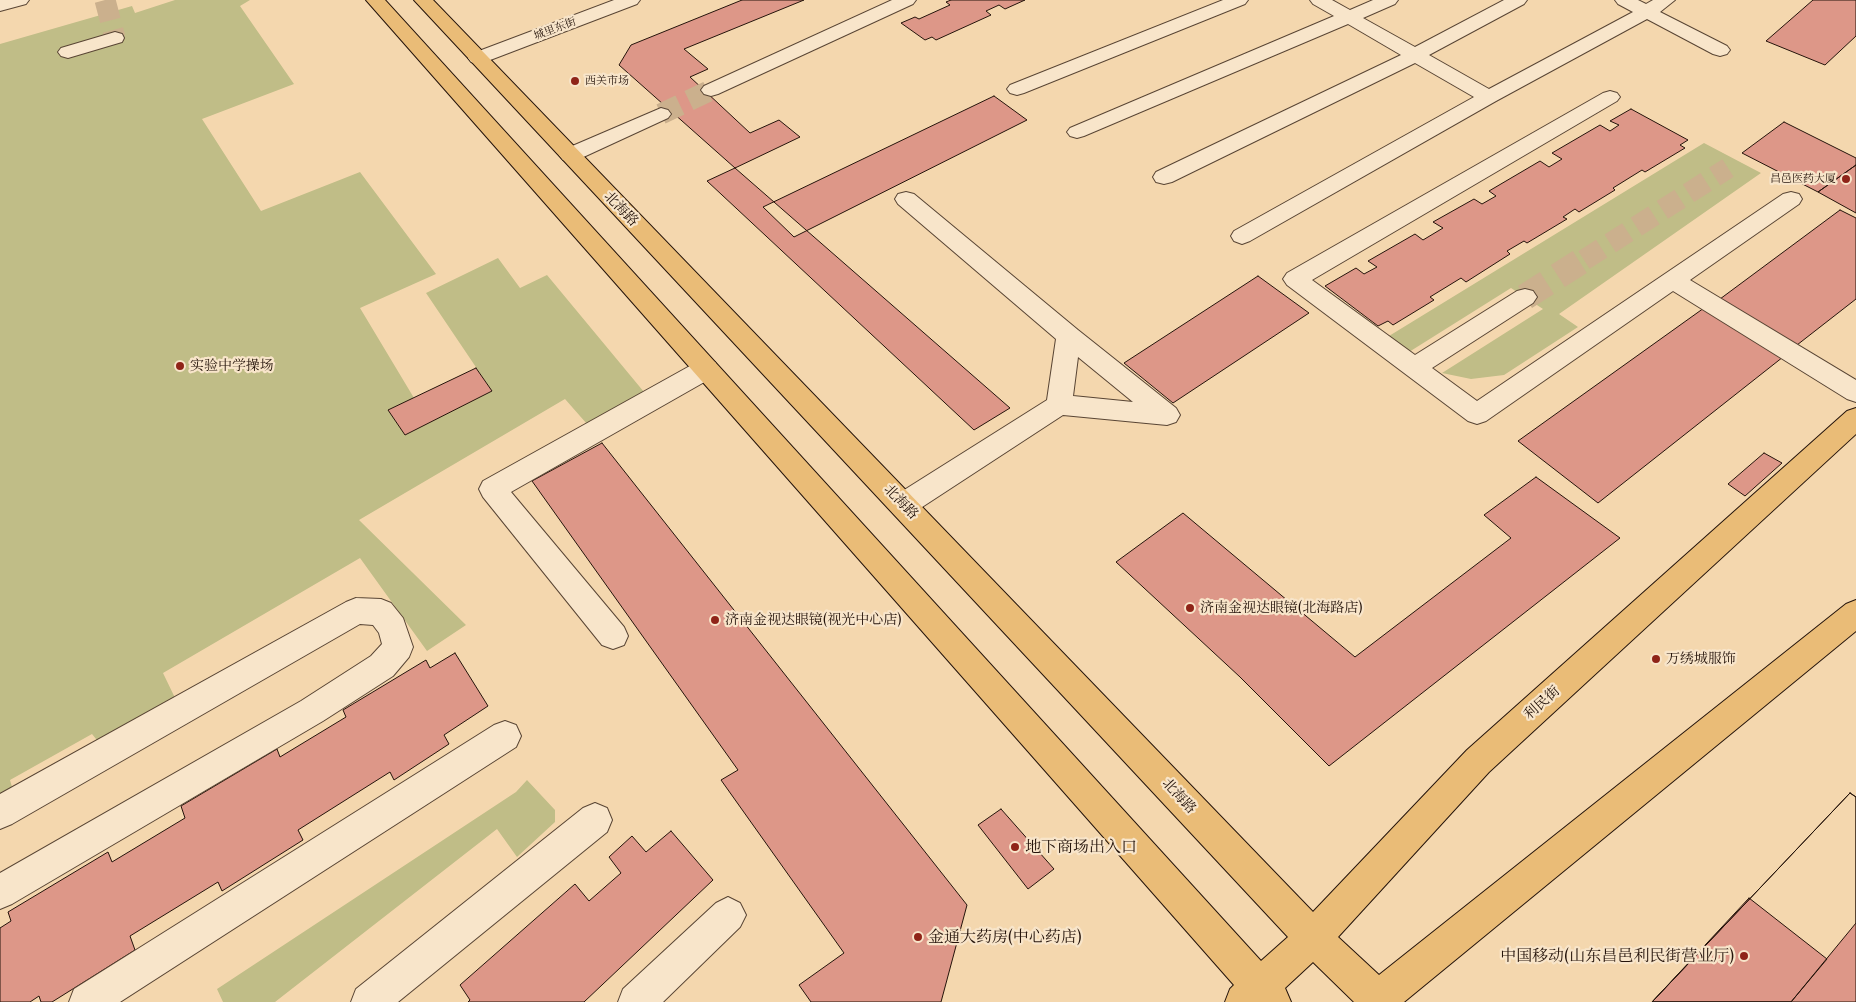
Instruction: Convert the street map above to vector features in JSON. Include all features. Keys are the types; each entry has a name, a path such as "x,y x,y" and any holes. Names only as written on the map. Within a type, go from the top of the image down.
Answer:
{"main road":[{"path":"375,0 706,369 1259,997"},
{"name":"北海路","path":"422,0 1313,938 1378,1001"},
{"name":"利民街","path":"1259,997 1478,761 1856,418"},
{"path":"1378,1001 1854,618"}],"street":[{"path":"0,6 20,0"},
{"name":"城里东街","path":"478,58 631,0"},
{"path":"711,90 907,0"},
{"path":"1017,89 1239,0"},
{"path":"1320,0 1489,98"},
{"path":"1077,132 1389,0"},
{"path":"1164,177 1416,55 1518,0"},
{"path":"1624,0 1720,50"},
{"path":"1242,236 1666,0"},
{"path":"68,52 116,38"},
{"path":"1610,97 1294,279 1477,414 1791,199"},
{"path":"570,155 661,114"},
{"path":"903,505 1059,405 1167,414 1069,336 906,199"},
{"path":"1672,280 1856,392"},
{"path":"1414,368 1525,297"},
{"path":"1059,405 1069,336"},
{"path":"613,636 493,489 706,369"},
{"path":"0,812 356,611 381,612 392,627 398,647 382,666 312,711 0,892"},
{"path":"87,1002 505,736"},
{"path":"369,1002 595,820"},
{"path":"636,1002 728,915"}],"shaded area":[{"name":"实验中学操场","path":"175,0 250,0 240,6 294,84 202,119 261,211 360,172 436,274 360,308 414,398 388,410 405,435 492,391 426,293 498,258 520,288 547,275 644,392 587,424 565,399 359,520 466,625 427,651 360,558 163,673 177,702 100,744 92,734 10,780 14,794 0,802 0,44 132,6 135,13"},
{"path":"1704,143 1761,173 1559,314 1578,327 1504,375 1471,379 1442,373 1543,309 1511,288 1409,352 1389,336"},
{"path":"527,780 555,810 555,822 517,857 497,829 275,1002 223,1002 217,989 516,792"}],"building":[{"path":"742,0 804,0 684,49 708,69 690,77 750,133 779,120 800,137 735,168 619,65 631,45"},
{"path":"951,0 1025,0 1005,9 999,5 986,11 991,15 936,40 932,37 925,40 901,23 915,17 919,19 950,5 946,2"},
{"path":"1813,0 1856,0 1856,36 1825,65 1766,41"},
{"path":"994,96 1027,120 794,237 763,207"},
{"path":"1631,109 1688,140 1680,145 1685,148 1645,172 1642,170 1613,188 1615,190 1579,212 1575,209 1563,217 1567,219 1527,243 1524,241 1507,251 1510,254 1466,282 1461,278 1430,297 1434,300 1393,325 1388,321 1378,326 1325,286 1356,268 1364,274 1377,267 1368,261 1415,234 1423,240 1443,228 1433,222 1474,199 1482,204 1496,196 1489,191 1540,161 1549,167 1562,159 1552,153 1600,125 1610,131 1619,125 1610,121"},
{"path":"1784,122 1856,158 1856,165 1818,192 1742,153"},
{"name":"昌邑医药大厦","path":"1856,165 1856,213 1818,192"},
{"path":"735,168 1010,408 974,430 707,181"},
{"path":"1840,210 1856,218 1856,299 1797,345 1720,299"},
{"path":"1258,276 1309,313 1173,403 1124,363"},
{"path":"1704,308 1783,357 1598,503 1518,441"},
{"path":"476,368 492,391 405,435 388,410"},
{"path":"602,443 967,905 941,1002 811,1002 799,985 844,953 721,780 738,770 532,481"},
{"path":"1764,453 1782,463 1745,496 1728,484"},
{"path":"1536,477 1620,538 1329,766 1240,677 1116,562 1183,513 1355,657 1511,538 1484,515"},
{"path":"455,653 488,706 444,735 449,744 394,780 390,772 298,830 303,840 222,891 218,882 130,936 135,950 52,1002 41,1002 39,996 30,1002 0,1002 0,928 11,921 8,912 108,852 112,862 185,818 181,806 277,749 280,757 346,717 343,710 426,660 430,668"},
{"path":"1850,793 1856,797 1856,1002 1652,1002"},
{"path":"1850,793 1856,797 1856,923 1791,1002 1652,1002"},
{"name":"地下商场出入口","path":"1001,809 1054,869 1028,889 978,825"},
{"path":"671,831 713,880 584,1002 468,1002 470,1000 460,985 575,884 589,901 621,873 609,857 632,836 646,852"},
{"path":"1749,898 1827,959 1791,1002 1652,1002"}],"tunnel":[{"path":"105,0 115,38"},
{"path":"661,114 711,90"},
{"path":"1584,260 1728,168"},
{"path":"1525,297 1586,258"}],"place":[{"name":"西关市场","path":"575,81"},
{"name":"昌邑医药大厦","path":"1846,179"},
{"name":"实验中学操场","path":"180,366"},
{"name":"济南金视达眼镜(北海路店)","path":"1190,608"},
{"name":"济南金视达眼镜(视光中心店)","path":"715,620"},
{"name":"万绣城服饰","path":"1656,659"},
{"name":"地下商场出入口","path":"1015,847"},
{"name":"金通大药房(中心药店)","path":"918,937"},
{"name":"中国移动(山东昌邑利民街营业厅)","path":"1744,956"}]}
